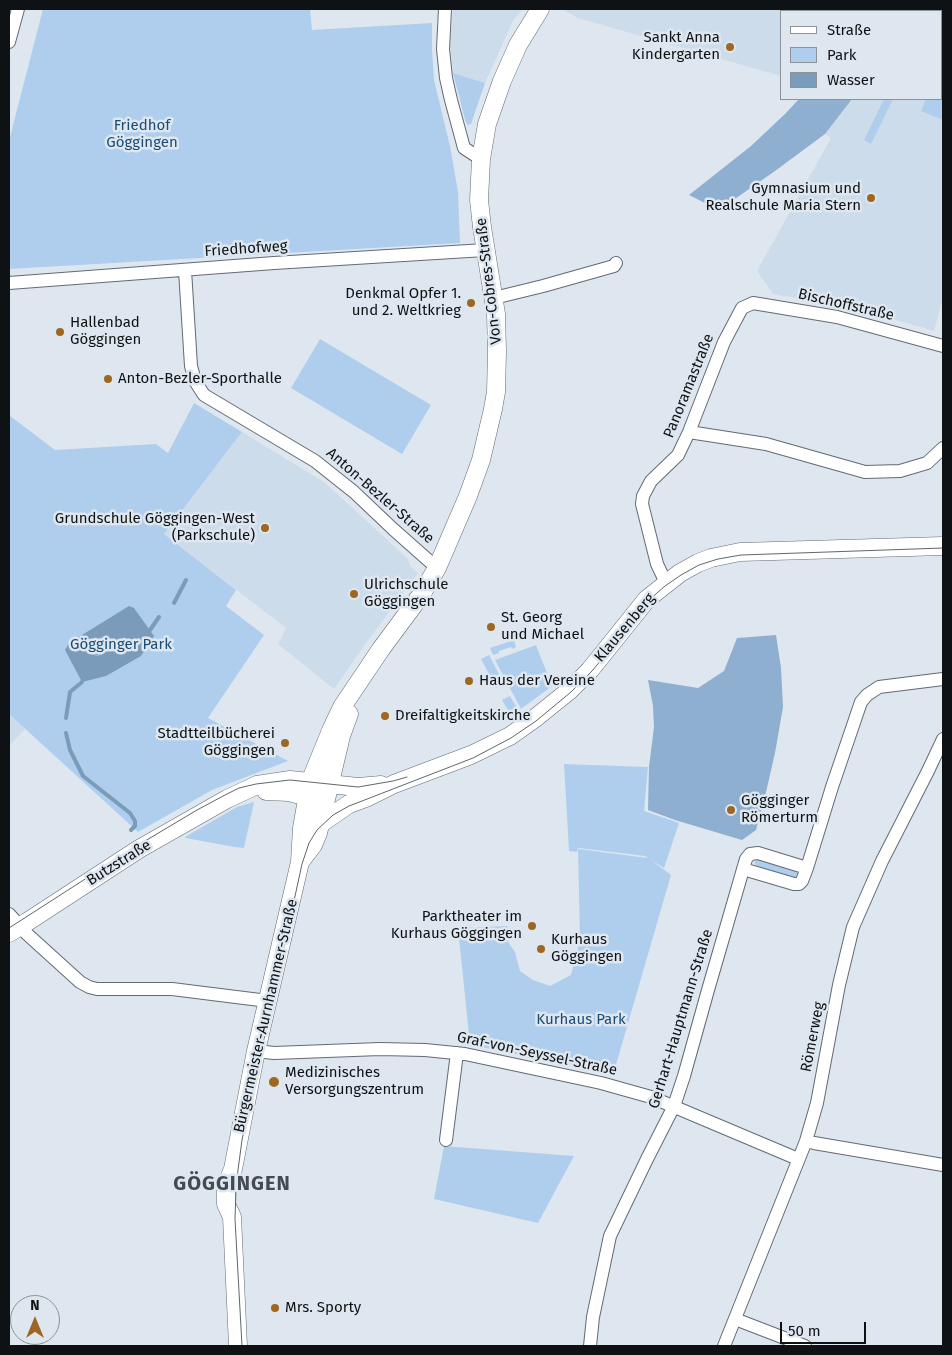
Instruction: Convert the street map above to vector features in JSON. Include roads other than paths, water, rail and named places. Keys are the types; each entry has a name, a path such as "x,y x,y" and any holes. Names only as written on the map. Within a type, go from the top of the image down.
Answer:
{"street":[{"path":"9,42 18,9"},
{"path":"445,9 443,49 446,78 451,100 464,148 481,160"},
{"name":"Von-Cobres-Straße","path":"309,790 332,728 342,707 381,649 421,595 437,568 473,485 490,428 494,409 496,380 496,326 494,298 485,250 479,200 481,160 487,124 502,81 518,45 540,9"},
{"name":"Friedhofweg","path":"9,283 485,250"},
{"path":"494,298 614,266 616,263"},
{"name":"Anton-Bezler-Straße","path":"185,270 190,366 195,381 204,395 316,461 354,492 437,568"},
{"name":"Bischoffstraße","path":"742,308 753,303 837,317 943,346"},
{"name":"Panoramastraße","path":"666,583 657,564 642,504 643,496 651,481 678,455 689,432 724,342 742,308"},
{"path":"689,432 766,444 865,472 900,471 928,463 943,448"},
{"name":"Klausenberg","path":"320,824 349,804 394,784 444,766 510,736 570,690 590,670 647,599 680,573 698,563 711,558 740,552 943,546"},
{"path":"743,869 799,884 807,868 861,702 867,695 879,687 943,680"},
{"name":"Von-Cobres-Straße","path":"327,793 356,687"},
{"name":"Römerweg","path":"724,1346 806,1141 817,1103 839,985 853,927 882,861 943,739"},
{"name":"Butzstraße","path":"12,924 231,796 257,786 290,780 309,790"},
{"name":"Klausenberg","path":"327,793 358,787 394,784"},
{"name":"Klausenberg","path":"309,790 327,793 349,804"},
{"name":"Bürgermeister-Aurnhammer-Straße","path":"238,1346 232,1216 226,1204 226,1186 233,1169 256,1051 300,862 302,828 309,790"},
{"name":"Bürgermeister-Aurnhammer-Straße","path":"300,862 313,845 327,793"},
{"name":"Gerhart-Hauptmann-Straße","path":"590,1346 592,1317 610,1236 674,1106 746,858 750,854 758,853 807,868"},
{"path":"12,924 80,982 89,987 97,989 172,989 268,1001"},
{"name":"Graf-von-Seyssel-Straße","path":"256,1051 274,1053 380,1049 457,1053 600,1083 651,1097 798,1159"},
{"path":"446,1140 457,1053"},
{"path":"806,1141 814,1144 943,1165"},
{"path":"736,1320 805,1346"}],"water":[{"path":"129,606 134,608 154,636 141,656 106,676 82,682 65,650 69,643","holes":["106,636 112,646 110,650 98,656 94,655 90,645 91,642"]}],"waterway":[{"path":"174,603 186,580"},
{"path":"150,630 159,617"},
{"path":"66,718 70,692 82,682"},
{"path":"66,733 70,750 83,776 130,813 135,821 135,826 131,830"}],"tram line":[{"path":"242,1346 235,1219 236,1189 242,1140 302,864 309,843 317,830 333,815 349,806 473,758 511,738 536,721 571,692 592,671 649,600 665,586 699,565 741,555 943,548"},
{"path":"9,928 135,847 197,810 239,788 290,780 358,787 407,777"}],"place":[{"name":"Sankt Anna Kindergarten","path":"730,47"},
{"name":"Gymnasium und Realschule Maria Stern","path":"871,198"},
{"name":"Denkmal Opfer 1. und 2. Weltkrieg","path":"471,303"},
{"name":"Hallenbad Göggingen","path":"60,332"},
{"name":"Anton-Bezler-Sporthalle","path":"108,379"},
{"name":"Grundschule Göggingen-West (Parkschule)","path":"265,528"},
{"name":"Ulrichschule Göggingen","path":"354,594"},
{"name":"St. Georg und Michael","path":"491,627"},
{"name":"Haus der Vereine","path":"469,681"},
{"name":"Dreifaltigkeitskirche","path":"385,716"},
{"name":"Stadtteilbücherei Göggingen","path":"285,743"},
{"name":"Gögginger Römerturm","path":"731,810"},
{"name":"Parktheater im Kurhaus Göggingen","path":"532,926"},
{"name":"Kurhaus Göggingen","path":"541,949"},
{"name":"Medizinisches Versorgungszentrum","path":"274,1082"},
{"name":"Mrs. Sporty","path":"275,1308"}],"district":[{"name":"GÖGGINGEN","path":"232,1184"}],"park label":[{"name":"Friedhof Göggingen","path":"142,134"},
{"name":"Gögginger Park","path":"121,645"},
{"name":"Kurhaus Park","path":"581,1020"}]}
